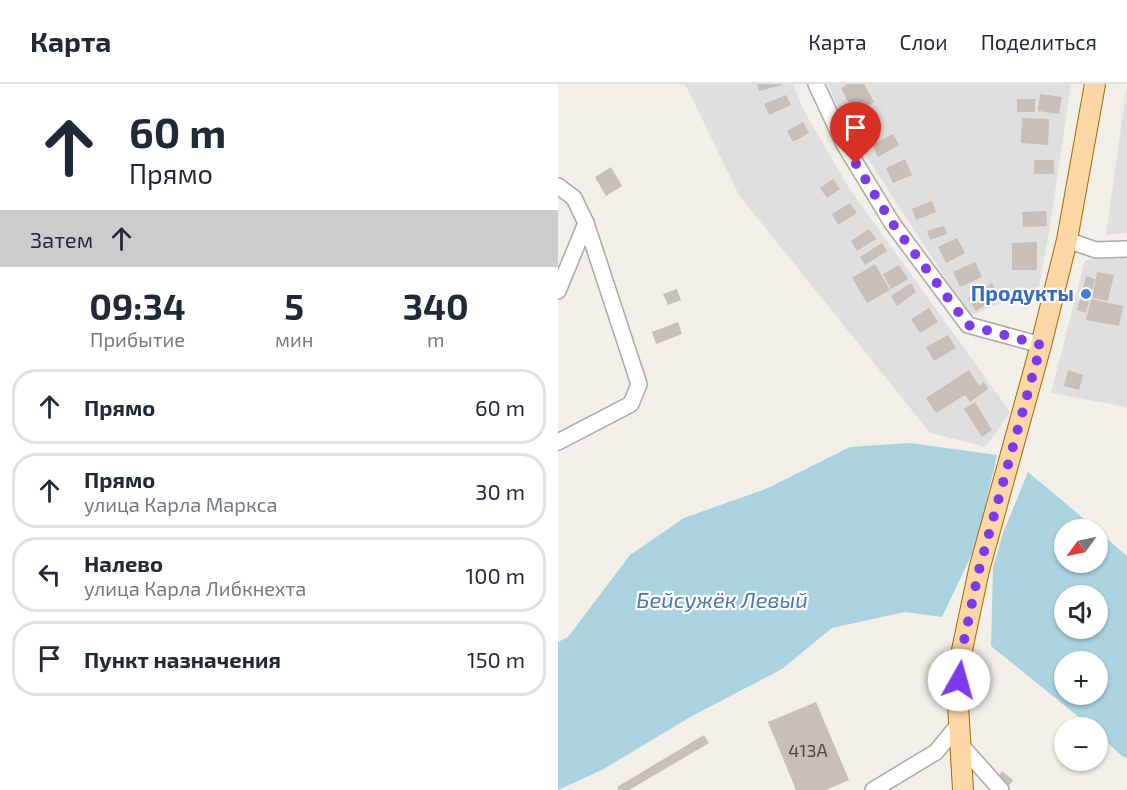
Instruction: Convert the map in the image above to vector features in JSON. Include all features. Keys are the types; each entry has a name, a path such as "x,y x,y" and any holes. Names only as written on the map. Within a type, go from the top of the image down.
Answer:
{"main road":[{"path":"963,790 959,734 959,680 962,650 979,570 1041,345 1067,240 1095,84"}],"street":[{"path":"816,84 844,144 892,223 968,325 1041,345"},
{"path":"558,186 574,198 586,223 639,384 631,404 558,442"},
{"path":"558,291 586,223"},
{"path":"1067,240 1096,250 1127,249"},
{"path":"873,790 936,752 959,734 1001,790"}],"shaded area":[{"path":"685,84 793,84 803,109 849,188 1010,412 986,447 930,433 739,195"},
{"path":"828,84 1071,84 1039,287 970,316 865,154 837,105"},
{"path":"1127,85 1127,233 1106,235"},
{"path":"1127,258 1127,407 1051,393 1085,260"}],"water":[{"name":"Бейсужёк Левый","path":"910,443 997,455 972,554 942,617 905,612 832,628 782,669 692,716 602,770 558,790 558,642 568,637 630,555 684,518 768,488 850,447"},
{"path":"1028,472 1084,519 1054,519 1054,573 1108,573 1108,540 1127,556 1127,758 1108,743 1108,717 1079,717 1064,705 1108,705 1108,651 1054,651 1054,697 991,646 993,568 1003,533"}],"building":[{"path":"757,84 782,84 782,85 759,91"},
{"path":"848,84 864,84 874,102 854,113 841,88"},
{"path":"1040,94 1062,97 1059,114 1038,111"},
{"path":"786,95 791,105 769,115 764,104"},
{"path":"1017,99 1035,99 1035,112 1017,112"},
{"path":"1022,118 1049,119 1048,145 1021,143"},
{"path":"803,122 809,133 793,142 787,131"},
{"path":"893,134 899,145 878,157 872,145"},
{"path":"905,159 912,175 893,183 886,168"},
{"path":"1034,160 1054,160 1054,174 1034,174"},
{"path":"611,167 622,186 606,196 595,177"},
{"path":"833,179 840,189 827,198 820,188"},
{"path":"932,201 936,212 916,220 912,209"},
{"path":"850,203 857,213 838,225 832,214"},
{"path":"1046,211 1047,226 1023,227 1022,212"},
{"path":"944,226 947,234 930,240 927,231"},
{"path":"869,229 876,239 857,251 851,241"},
{"path":"957,238 965,253 946,263 938,247"},
{"path":"1037,242 1037,270 1012,270 1012,243"},
{"path":"882,243 887,251 865,265 860,257"},
{"path":"975,262 982,277 960,287 953,272"},
{"path":"875,264 890,290 867,303 852,278"},
{"path":"899,265 908,279 891,289 883,274"},
{"path":"1097,272 1114,275 1108,301 1092,298"},
{"name":"Продукты","path":"1086,276 1095,279 1086,313 1077,310"},
{"path":"911,283 916,292 897,306 891,296"},
{"path":"992,283 1000,296 976,311 968,298"},
{"path":"677,289 681,300 668,305 663,294"},
{"path":"1091,299 1123,306 1119,326 1086,320"},
{"path":"929,308 938,322 920,333 911,319"},
{"path":"678,322 682,334 656,344 652,332"},
{"path":"948,335 956,348 934,361 926,347"},
{"path":"969,370 979,386 984,382 988,389 970,402 965,395 936,413 926,398"},
{"path":"1068,370 1083,375 1079,390 1064,386"},
{"path":"975,402 992,430 982,437 964,409"},
{"path":"816,702 849,780 826,790 796,790 768,722"},
{"path":"704,735 709,743 629,790 619,790 617,787"},
{"path":"1002,771 1013,780 1008,787 997,778"}],"place":[{"name":"Продукты","path":"1086,294"}],"route":[{"path":"856,164 892,223 968,325 1041,345 979,570 962,650 959,680"}]}
